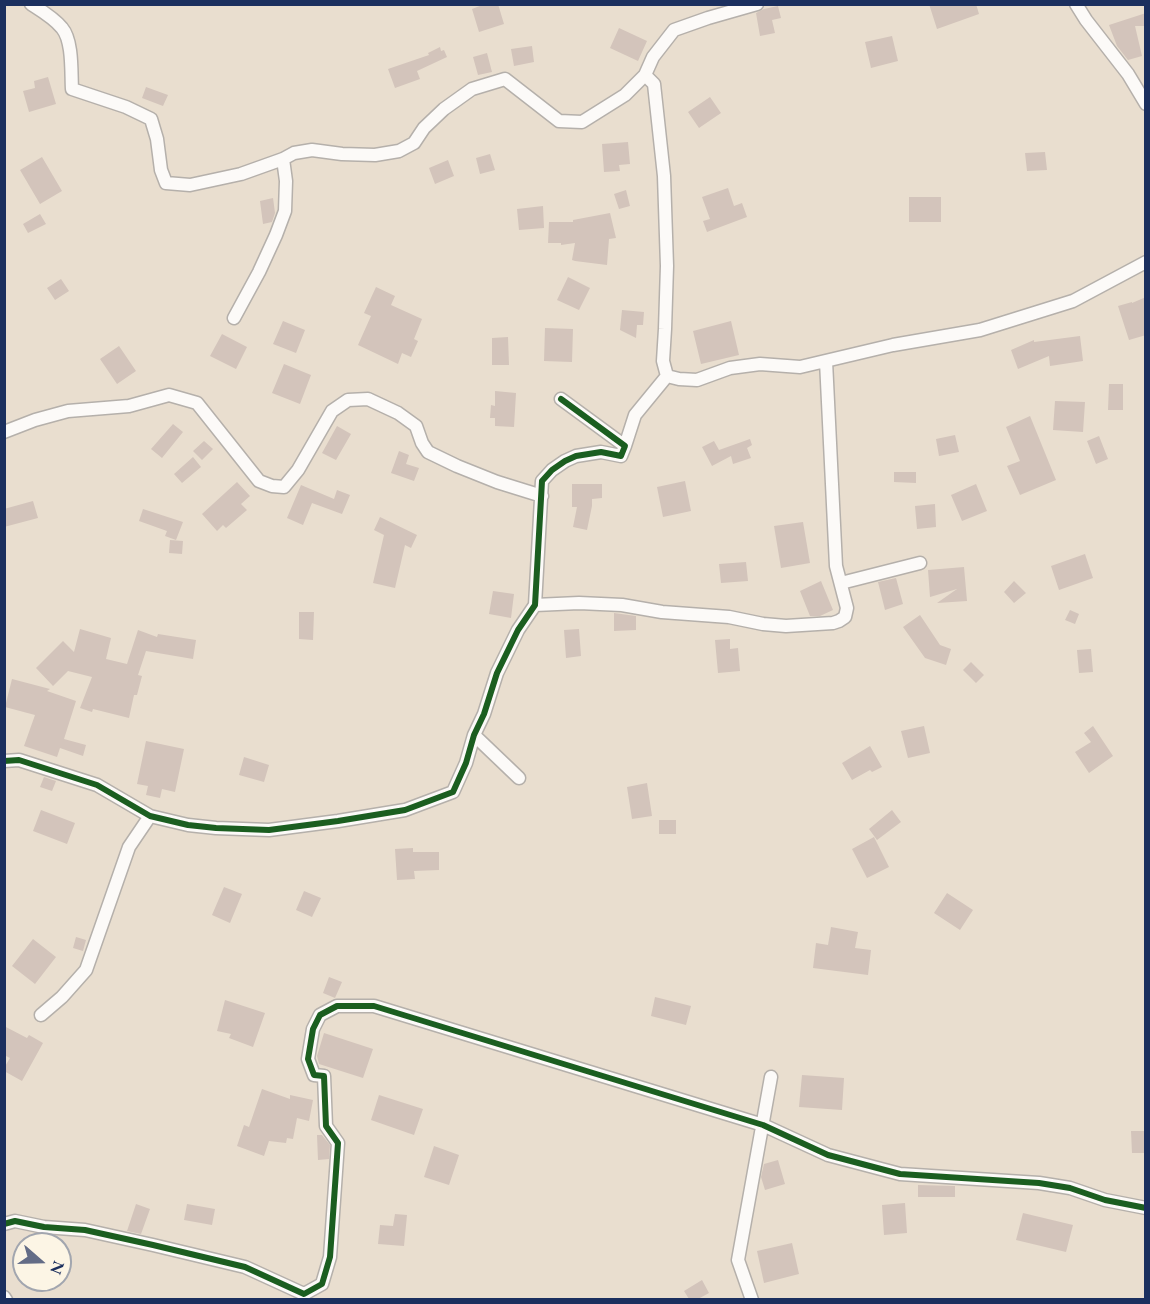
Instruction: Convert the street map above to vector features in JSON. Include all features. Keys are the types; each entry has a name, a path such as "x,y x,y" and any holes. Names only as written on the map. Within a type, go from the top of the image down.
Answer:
{"street":[{"path":"31,4 63,29 69,43 72,89 126,107 151,119 157,139 161,170 166,183 190,185 241,174 284,159 294,153 312,150 375,155 399,151 414,143 424,128 444,109 472,89 505,79 559,121 582,122 625,95 645,75 653,57 674,30 757,4"},
{"path":"1076,4 1128,74 1146,104"},
{"path":"645,75 654,84 664,176 667,266 663,361 667,376"},
{"path":"234,318 276,236 285,211 284,159"},
{"path":"667,376 697,380 730,368 760,364 800,367 893,345 980,330 1073,301 1146,262"},
{"path":"535,605 579,603 622,605 662,612 729,617 786,626 833,623 845,617 847,608 836,566 826,362"},
{"path":"4,760 18,760 97,785 150,816 188,825 216,828 269,830 338,821 405,810 453,792 466,763 497,673 518,630 535,605 542,481 552,470 576,456 601,452 621,456 634,415 667,376"},
{"path":"4,432 68,411 129,406 169,395 196,403 259,481 272,486 284,487 298,470 332,411 348,400 368,399 398,413 416,426 428,452 497,482 542,496"},
{"path":"561,399 625,447"},
{"path":"841,583 920,563"},
{"path":"474,735 519,778"},
{"path":"41,1015 62,997 86,970 129,847 150,816"},
{"path":"315,1299 330,1257 338,1143 326,1126 324,1076 314,1075 308,1059 313,1029 320,1015 337,1006 374,1006 763,1125 828,1155 900,1174 1040,1183 1070,1188 1105,1200 1146,1208"},
{"path":"752,1299 738,1260 771,1077"},
{"path":"4,1224 15,1221 44,1227 85,1230 153,1245 245,1267 304,1294 322,1284"}],"building":[{"path":"485,4 498,4 504,24 479,32 472,9"},
{"path":"929,4 976,4 979,14 937,29"},
{"path":"778,6 781,18 772,20 775,33 760,36 756,13"},
{"path":"1146,13 1146,26 1135,26 1142,56 1128,60 1117,46 1109,25"},
{"path":"619,28 647,41 638,61 610,48"},
{"path":"892,36 898,61 871,68 865,42"},
{"path":"532,46 534,62 514,66 511,49"},
{"path":"440,47 447,57 417,71 420,79 395,88 388,69 429,55 428,53"},
{"path":"487,53 492,72 478,75 473,57"},
{"path":"48,77 56,104 29,112 23,91 35,88 34,81"},
{"path":"146,87 168,95 163,106 142,98"},
{"path":"710,97 721,113 699,128 688,112"},
{"path":"628,142 630,164 619,165 620,171 604,172 602,144"},
{"path":"1045,152 1047,170 1027,171 1025,153"},
{"path":"490,154 495,170 480,174 476,158"},
{"path":"42,157 62,191 40,204 20,170"},
{"path":"448,160 454,176 435,184 429,168"},
{"path":"728,188 734,206 742,203 747,217 707,232 703,221 710,219 702,197"},
{"path":"626,190 630,206 619,209 614,194"},
{"path":"909,197 941,197 941,222 909,222"},
{"path":"273,198 275,213 272,222 263,224 260,201"},
{"path":"543,206 544,228 519,230 517,209"},
{"path":"610,213 616,238 609,239 607,265 572,260 575,243 561,245 561,243 548,243 549,222 573,222 573,220"},
{"path":"40,214 46,224 28,233 23,224"},
{"path":"568,277 590,288 579,310 557,300"},
{"path":"61,279 69,291 55,300 47,288"},
{"path":"376,287 395,296 391,305 422,319 414,339 418,341 411,357 402,353 398,364 358,345 371,316 364,313"},
{"path":"1146,297 1146,335 1129,340 1118,306"},
{"path":"622,310 644,312 643,325 637,325 636,338 620,330"},
{"path":"283,321 305,330 296,353 273,344"},
{"path":"731,321 739,355 701,364 693,331"},
{"path":"545,328 573,329 572,362 544,361"},
{"path":"222,334 247,347 236,369 210,356"},
{"path":"1080,336 1083,361 1050,366 1049,356 1018,369 1011,350 1034,340 1034,342"},
{"path":"508,337 509,365 492,365 492,338"},
{"path":"119,346 136,371 117,384 100,359"},
{"path":"284,364 311,375 300,404 272,393"},
{"path":"1109,384 1123,384 1123,410 1108,410"},
{"path":"495,391 516,393 514,427 495,426 495,418 490,418 491,405 495,406"},
{"path":"1055,401 1085,402 1083,432 1053,430"},
{"path":"1030,416 1056,480 1020,495 1007,466 1020,461 1006,427"},
{"path":"173,424 183,432 162,458 151,449"},
{"path":"337,426 351,434 336,460 322,453"},
{"path":"955,435 959,452 939,456 936,439"},
{"path":"1099,436 1108,459 1096,464 1087,441"},
{"path":"750,439 752,445 747,448 751,458 733,464 731,456 712,466 702,447 714,441 719,450"},
{"path":"204,441 213,449 202,460 193,451"},
{"path":"399,451 409,455 406,464 419,468 414,481 391,473"},
{"path":"193,457 201,467 182,483 174,474"},
{"path":"894,472 916,472 916,483 894,482"},
{"path":"685,481 691,511 663,517 657,487"},
{"path":"237,482 250,496 241,504 247,510 226,528 223,525 217,531 202,514"},
{"path":"572,484 602,484 602,498 592,499 587,530 573,527 577,507 572,507"},
{"path":"976,484 987,511 962,521 951,495"},
{"path":"301,485 334,499 337,490 350,495 342,514 312,503 303,525 287,518"},
{"path":"33,501 38,518 4,527 4,509"},
{"path":"935,504 936,527 917,529 915,506"},
{"path":"143,509 183,522 176,540 165,536 167,531 139,521"},
{"path":"380,517 417,535 411,548 405,545 395,588 373,583 384,535 374,530"},
{"path":"803,522 810,563 781,568 774,526"},
{"path":"170,540 183,541 182,554 169,553"},
{"path":"1085,554 1093,578 1059,590 1051,566"},
{"path":"746,562 748,581 721,583 719,564"},
{"path":"964,567 967,601 937,603 957,589 930,597 928,570"},
{"path":"896,578 903,604 885,610 878,582"},
{"path":"821,581 833,610 820,616 810,616 800,591"},
{"path":"1014,581 1026,593 1014,603 1004,592"},
{"path":"493,591 514,594 511,618 489,614"},
{"path":"1070,610 1079,614 1075,624 1065,620"},
{"path":"299,612 314,612 313,640 299,639"},
{"path":"614,613 636,616 636,630 614,631"},
{"path":"920,615 940,645 951,649 946,665 925,658 903,627"},
{"path":"80,629 111,638 106,659 127,664 138,630 157,637 158,634 196,640 193,659 146,651 138,675 142,676 137,695 134,695 129,718 93,709 92,712 80,708 92,677 68,671 53,686 36,668 63,641 74,652"},
{"path":"579,629 581,656 566,658 564,630"},
{"path":"730,639 730,649 738,648 740,671 718,673 715,640"},
{"path":"1091,649 1093,672 1079,673 1077,650"},
{"path":"971,662 984,675 976,683 963,670"},
{"path":"12,679 50,689 47,691 76,701 64,739 86,745 83,756 60,748 57,757 24,746 35,715 5,707"},
{"path":"924,726 930,753 908,758 901,731"},
{"path":"1093,726 1113,756 1089,773 1075,752 1091,742 1084,733"},
{"path":"146,741 184,749 175,792 162,789 160,798 146,795 148,786 137,784"},
{"path":"870,746 882,767 872,772 870,770 852,780 842,763"},
{"path":"244,757 269,765 264,782 239,775"},
{"path":"44,777 56,781 52,791 40,787"},
{"path":"647,783 652,816 632,819 627,787"},
{"path":"41,810 75,823 67,844 33,831"},
{"path":"892,810 901,822 877,840 869,829"},
{"path":"659,820 676,820 676,834 659,834"},
{"path":"874,837 889,867 867,878 852,849"},
{"path":"413,848 413,852 439,852 439,870 414,871 415,879 397,880 395,849"},
{"path":"224,887 242,894 230,923 212,915"},
{"path":"304,891 321,898 312,917 296,910"},
{"path":"947,893 973,910 960,930 934,913"},
{"path":"831,927 858,932 855,948 871,950 868,975 813,968 816,943 828,945"},
{"path":"76,937 86,940 83,951 73,948"},
{"path":"33,939 56,957 35,984 12,966"},
{"path":"329,977 342,982 335,998 323,993"},
{"path":"655,997 691,1006 686,1025 651,1016"},
{"path":"225,1000 265,1013 253,1047 229,1038 231,1034 217,1031"},
{"path":"4,1026 27,1038 29,1035 43,1043 22,1081 4,1071 10,1058 4,1055"},
{"path":"324,1033 373,1049 363,1078 319,1064 317,1056"},
{"path":"802,1075 844,1078 842,1110 799,1107"},
{"path":"262,1089 290,1099 290,1095 313,1100 309,1121 297,1118 293,1139 287,1138 286,1143 269,1141 264,1156 237,1146 244,1125 249,1127"},
{"path":"379,1095 423,1109 414,1135 371,1120"},
{"path":"1131,1131 1146,1131 1146,1153 1132,1153"},
{"path":"317,1135 322,1135 330,1145 329,1159 318,1160"},
{"path":"434,1146 459,1155 449,1185 424,1177"},
{"path":"778,1160 785,1184 765,1190 761,1177 764,1164"},
{"path":"918,1185 955,1186 955,1197 918,1197"},
{"path":"905,1203 907,1233 884,1235 882,1205"},
{"path":"136,1204 150,1209 141,1234 127,1231"},
{"path":"187,1204 215,1209 212,1225 184,1220"},
{"path":"1023,1213 1073,1225 1066,1252 1016,1240"},
{"path":"395,1214 407,1215 404,1246 378,1244 380,1225 393,1226"},
{"path":"792,1243 799,1274 764,1283 757,1251"},
{"path":"702,1280 709,1293 698,1299 689,1299 684,1291"}],"cycle path":[{"path":"4,761 19,760 97,785 150,816 188,825 216,828 269,830 338,821 405,810 453,792 466,763 497,673 518,630 535,605 542,481 552,470 576,456 601,452 621,456 625,446 561,399"},
{"path":"4,1224 15,1221 44,1227 85,1230 153,1245 245,1267 304,1294 322,1284 330,1257 338,1143 326,1126 324,1076 314,1075 308,1059 313,1029 320,1015 337,1006 374,1006 763,1125 828,1155 900,1174 1039,1183 1070,1188 1105,1200 1146,1208"}]}
